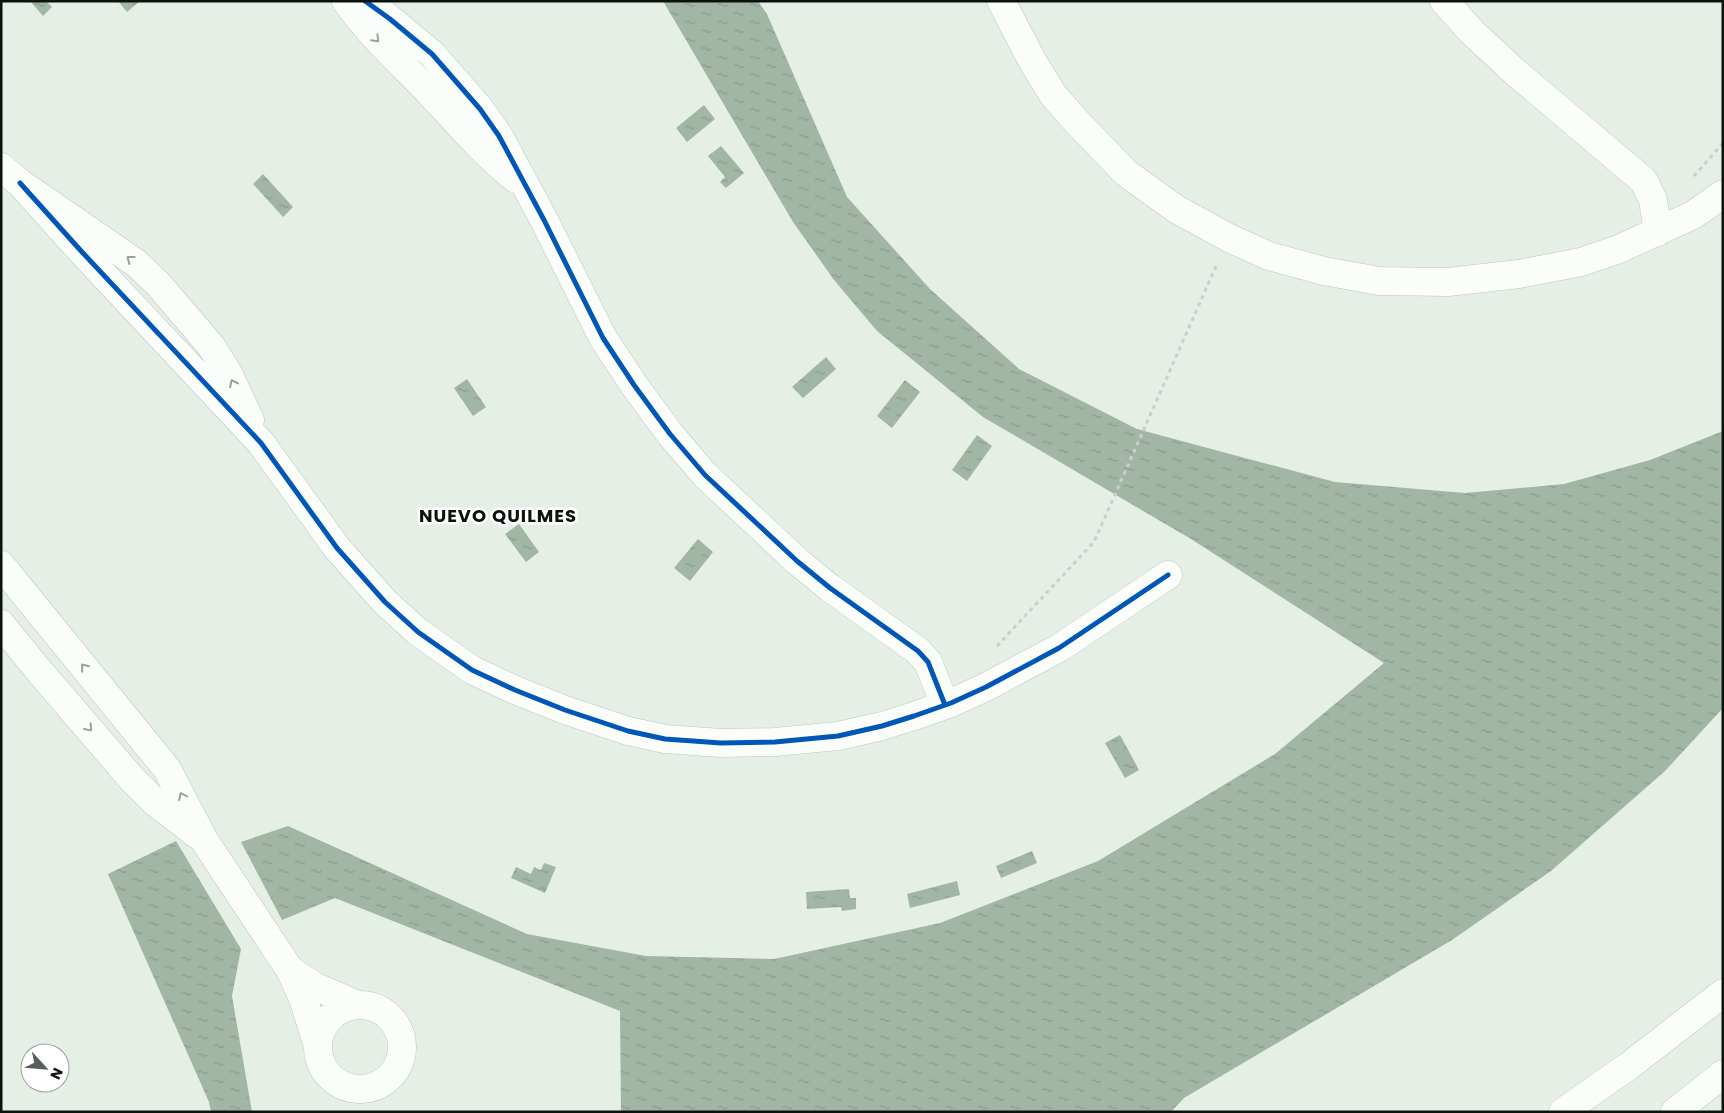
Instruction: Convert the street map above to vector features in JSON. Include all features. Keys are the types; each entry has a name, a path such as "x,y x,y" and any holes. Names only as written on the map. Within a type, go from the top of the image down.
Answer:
{"street":[{"path":"346,1 373,36 478,145 525,186"},
{"path":"365,1 432,54 480,109 499,136 544,220 603,338 670,434 705,475 797,561 830,588 918,651 928,662 945,705"},
{"path":"1001,1 1034,64 1054,96 1076,122 1126,172 1176,209 1229,238 1269,256 1324,271 1379,281 1448,282 1518,274 1581,262 1619,249 1658,232 1693,215 1723,194"},
{"path":"1444,1 1473,33 1515,72 1644,181 1652,200 1658,232"},
{"path":"11,175 136,263 159,285 211,346 228,373 261,443 337,548 384,602 418,632 472,670 565,710 628,731 665,739 748,742 838,736 882,726 945,705 986,687 1059,648 1168,575"},
{"path":"1,565 167,769 204,840 290,970 308,1012 320,1060 327,1073 337,1083 350,1088 365,1089 378,1085 390,1077 398,1065 402,1051 401,1036 395,1023 385,1013 372,1006 358,1005 314,986 290,970"},
{"path":"1,624 132,779 156,803 204,840"},
{"path":"30,660 58,636"},
{"path":"1563,1112 1630,1065 1723,993"},
{"path":"318,1046 320,1034 326,1022 340,1010 358,1005"},
{"path":"1675,1112 1723,1074"}],"path":[{"path":"1690,180 1723,143"},
{"path":"994,648 1094,542 1229,238"}],"water":[{"path":"30,1 46,1 52,7 43,16"},
{"path":"118,1 140,1 127,12"},
{"path":"663,1 758,1 767,14 847,197 930,289 1019,369 1137,429 1335,482 1465,493 1564,484 1650,460 1723,431 1723,708 1665,771 1551,871 1452,940 1184,1098 1171,1112 621,1112 620,1011 335,898 282,920 241,842 288,826 527,934 646,956 774,959 940,923 1098,861 1275,754 1384,663 1191,539 983,417 877,331 834,280 793,222"},
{"path":"704,105 715,119 687,142 676,128"},
{"path":"721,146 744,173 726,188 720,182 725,177 708,156"},
{"path":"263,174 293,207 283,217 253,184"},
{"path":"826,357 836,369 803,398 792,387"},
{"path":"467,379 486,407 473,416 454,388"},
{"path":"905,380 920,392 892,428 877,416"},
{"path":"977,435 992,446 967,481 952,470"},
{"path":"519,524 539,552 526,562 505,534"},
{"path":"698,539 713,552 690,581 674,568"},
{"path":"1120,735 1139,770 1125,778 1105,743"},
{"path":"176,841 241,949 232,996 252,1112 211,1112 209,1102 108,874"},
{"path":"1032,851 1037,863 1001,878 996,866"},
{"path":"544,863 556,867 545,893 511,878 516,867 531,874 534,867 541,870"},
{"path":"957,881 960,895 910,908 907,894"},
{"path":"849,889 850,898 856,898 856,909 842,911 841,907 807,909 806,892"}],"cycle path":[{"path":"365,1 432,54 480,109 499,136 544,220 603,338 670,434 705,475 797,561 830,588 918,651 928,662 945,705"},
{"path":"20,183 261,443 337,548 385,602 418,632 472,670 565,710 628,731 665,739 721,743 775,742 838,736 882,726 914,716 951,703 986,687 1059,648 1168,575"}],"district":[{"name":"NUEVO QUILMES","path":"498,515"}]}
